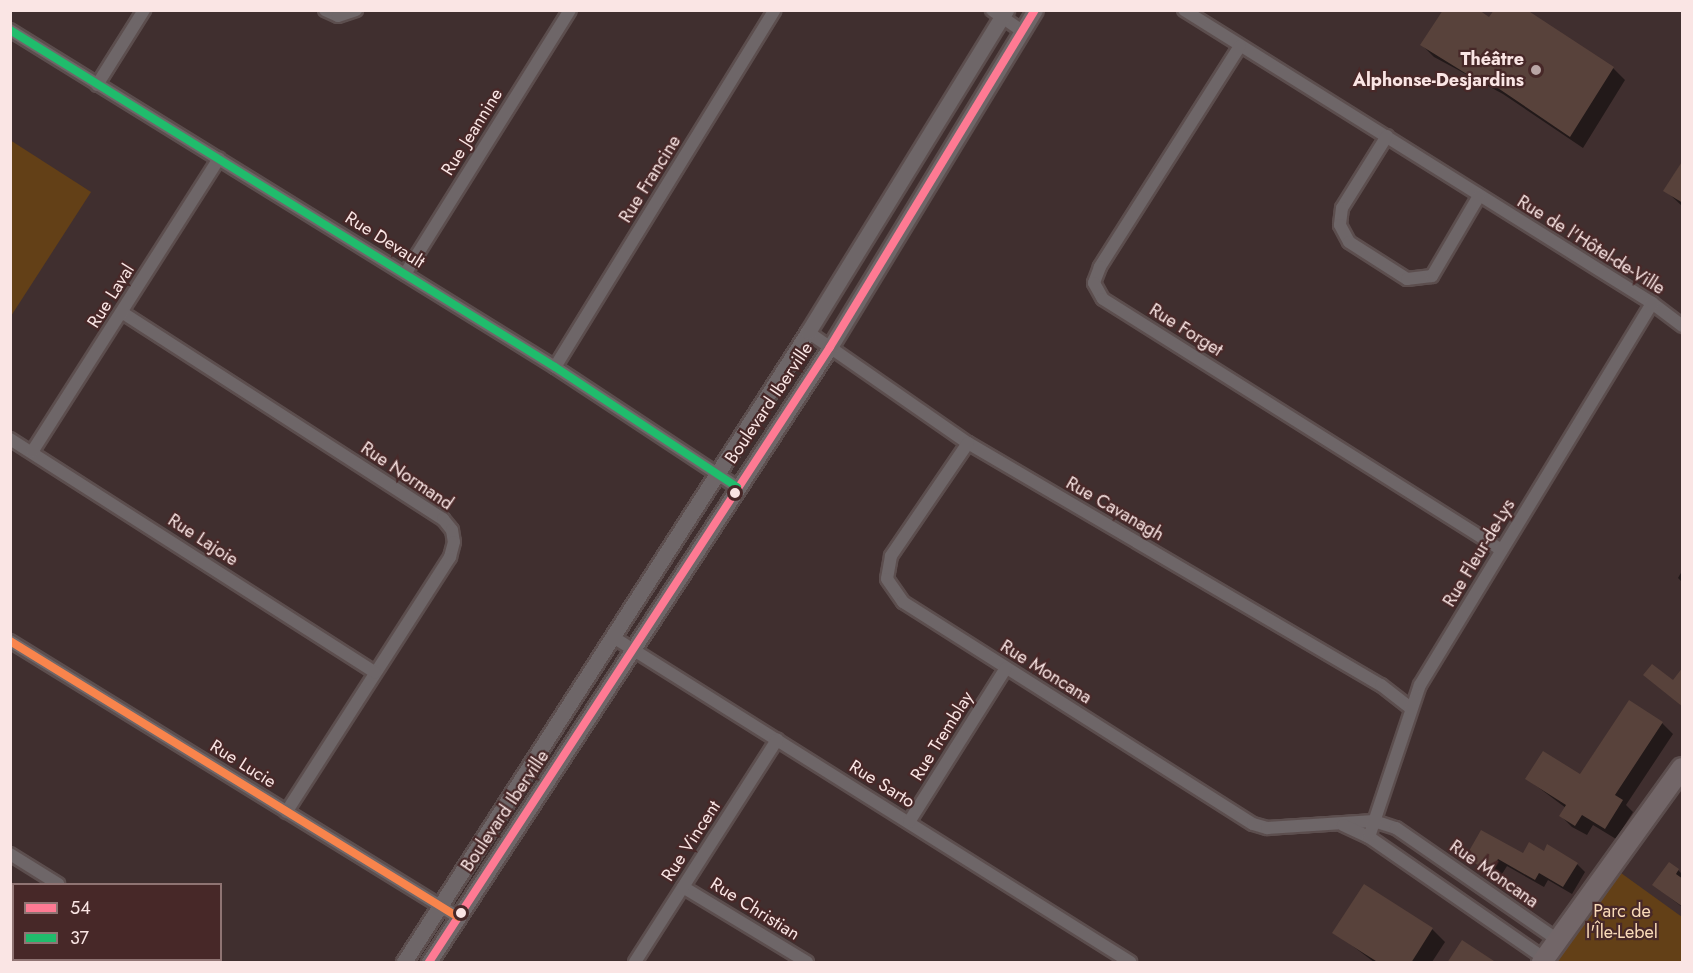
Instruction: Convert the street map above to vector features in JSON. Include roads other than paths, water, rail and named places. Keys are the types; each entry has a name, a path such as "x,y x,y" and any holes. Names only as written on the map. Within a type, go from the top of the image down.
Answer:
{"main road":[{"path":"1543,961 1683,768"}],"street":[{"path":"98,85 144,10"},
{"path":"325,10 338,16 356,10"},
{"name":"Rue Jeannine","path":"405,274 570,10"},
{"name":"Rue Francine","path":"555,366 775,10"},
{"name":"Boulevard Iberville","path":"429,963 635,651 737,487 830,347 1035,10"},
{"name":"Rue de l'Hôtel-de-Ville","path":"1184,10 1652,303 1683,326"},
{"path":"1000,12 1022,31"},
{"name":"Boulevard Iberville","path":"404,963 808,332 1000,12"},
{"name":"Rue Devault","path":"10,30 555,366 737,487"},
{"name":"Rue Forget","path":"1240,46 1100,267 1094,283 1103,299 1501,550"},
{"path":"1387,136 1342,207 1340,225 1348,243 1407,279 1432,276 1479,196"},
{"name":"Rue Laval","path":"32,452 123,313 219,158"},
{"name":"Rue Fleur-de-Lys","path":"1369,837 1410,708 1501,550 1652,303"},
{"name":"Rue Normand","path":"123,313 443,519 452,530 454,542 450,557 286,812"},
{"name":"Rue Cavanagh","path":"808,332 968,443 1381,685 1410,708"},
{"name":"Rue Lajoie","path":"10,439 375,672"},
{"name":"Rue Moncana","path":"968,443 891,556 887,579 903,602 1252,824 1267,828 1342,825 1374,821 1396,828 1558,940"},
{"name":"Rue Sarto","path":"614,637 1130,963"},
{"name":"Rue Lucie","path":"10,641 458,917"},
{"name":"Rue Tremblay","path":"909,822 1005,668"},
{"name":"Rue Vincent","path":"635,963 777,740"},
{"name":"Rue Moncana","path":"1342,825 1369,837 1543,961"},
{"path":"10,854 55,883"},
{"name":"Rue Christian","path":"683,886 807,963"}],"place":[{"name":"Théâtre Alphonse-Desjardins","path":"1536,70"}],"park label":[{"name":"Parc de l'Île-Lebel","path":"1622,922"}]}
